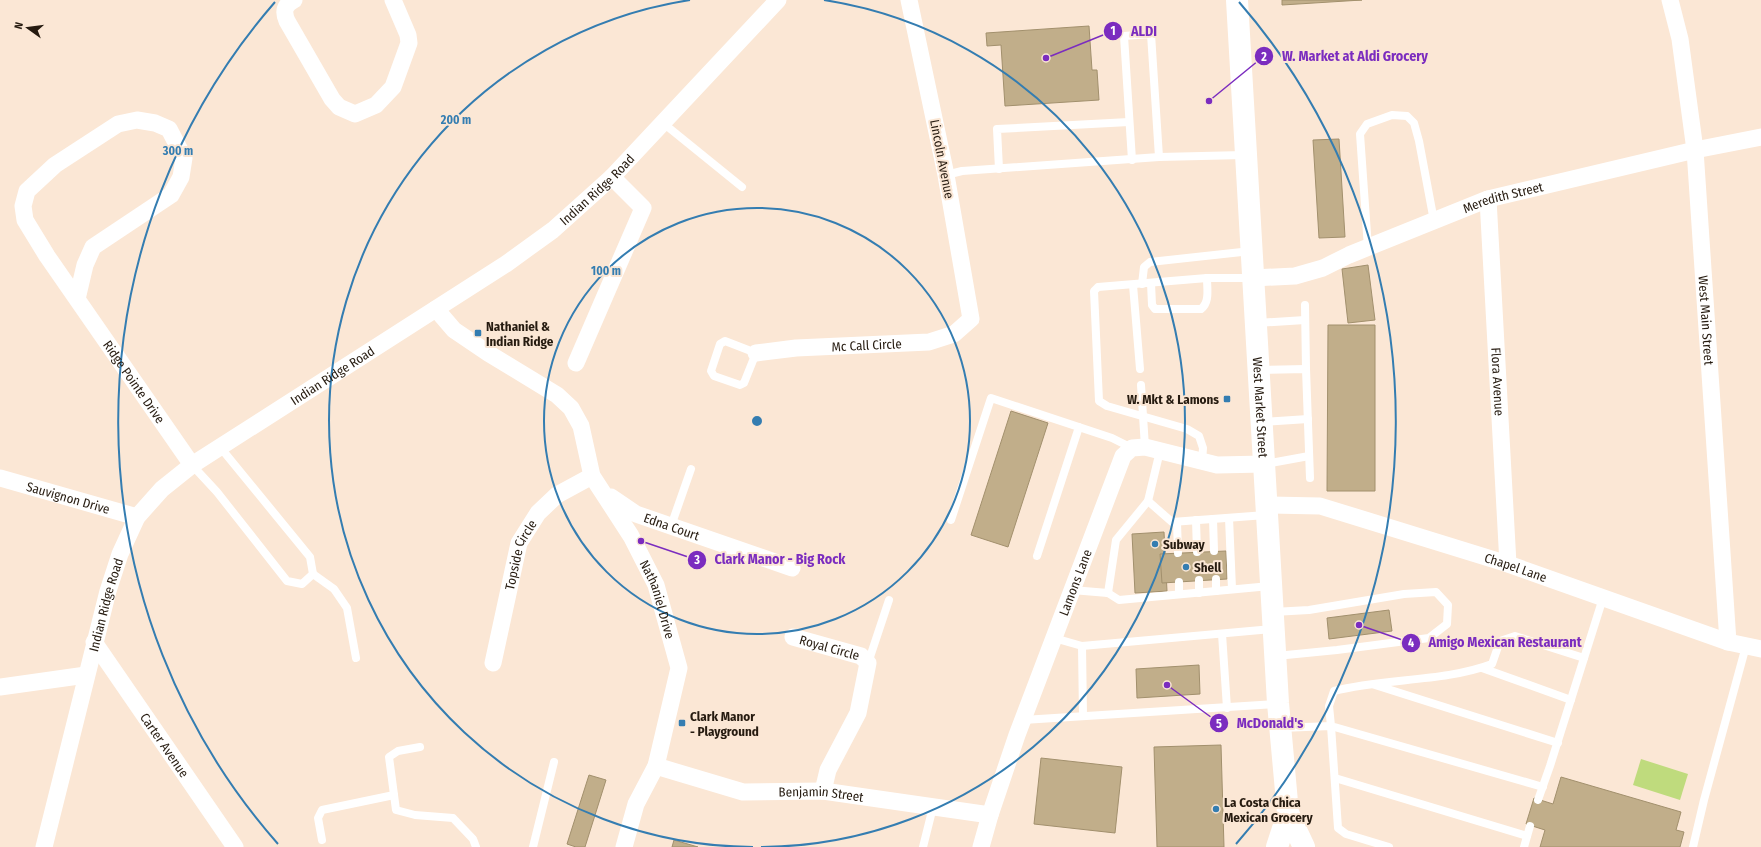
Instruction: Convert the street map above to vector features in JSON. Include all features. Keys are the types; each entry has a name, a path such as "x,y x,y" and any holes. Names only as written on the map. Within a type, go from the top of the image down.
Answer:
{"main road":[{"name":"West Market Street","path":"1237,0 1278,703 1288,813 1304,847"},
{"name":"West Market Street","path":"1277,847 1288,813"}],"street":[{"path":"294,0 285,7 284,14 287,21 332,99 339,107 355,114 376,105 393,87 409,44 408,35 393,0"},
{"name":"Indian Ridge Road","path":"44,847 94,642 120,554 137,517 162,489 192,465 506,264 553,230 612,177 778,0"},
{"name":"Lincoln Avenue","path":"910,0 946,175 970,319"},
{"name":"West Main Street","path":"1670,0 1680,39 1695,150 1728,642"},
{"name":"Ridge Pointe Drive","path":"77,299 85,265 93,247 171,195 181,177 184,158 169,129 154,123 137,120 118,124 55,165 27,190 23,206 25,220 77,299 192,465"},
{"name":"Meredith Street","path":"1254,278 1295,276 1323,268 1488,199 1695,150 1761,137"},
{"path":"576,363 643,208 612,177"},
{"name":"Flora Avenue","path":"1488,199 1508,564"},
{"name":"Nathaniel Drive","path":"436,309 454,330 488,353 557,395 570,408 581,426 597,483 631,536 656,585 680,668 656,766 636,804 624,847"},
{"name":"Mc Call Circle","path":"756,353 796,348 929,342 954,334 970,319"},
{"path":"1146,449 1218,465 1264,464"},
{"name":"Lamons Lane","path":"981,847 990,815 1023,720 1123,456 1146,449"},
{"name":"Sauvignon Drive","path":"0,478 137,517"},
{"name":"Edna Court","path":"597,483 636,514 792,568"},
{"name":"Topside Circle","path":"493,663 519,543 538,513 557,495 597,483"},
{"name":"Chapel Lane","path":"1267,510 1320,506 1508,564 1728,642 1753,648"},
{"name":"Royal Circle","path":"793,637 861,656 868,663 858,713 828,770 823,791"},
{"name":"Carter Avenue","path":"94,642 235,847"},
{"path":"0,687 86,675"},
{"name":"Benjamin Street","path":"656,766 742,792 823,791 990,815"}],"lane":[{"path":"1132,160 1128,122 1124,36 1152,34 1159,157"},
{"path":"1368,248 1360,134 1367,124 1392,116 1407,116 1414,123 1419,141 1434,221"},
{"path":"999,169 997,129 1128,122"},
{"path":"663,123 742,187"},
{"path":"946,175 962,171 1159,157 1246,155"},
{"path":"1142,284 1144,267 1150,262 1252,251"},
{"path":"1151,283 1152,305 1155,310 1201,309 1205,305 1207,298 1207,278"},
{"path":"1202,461 1203,448 1200,436 1188,429 1107,406 1099,401 1094,292 1098,287 1207,278 1254,278"},
{"path":"1132,285 1140,370"},
{"path":"1305,305 1310,478"},
{"path":"1256,324 1305,320"},
{"path":"725,341 756,353 744,383 740,385 714,376 711,371 720,344 725,341"},
{"path":"1259,370 1306,369"},
{"path":"1108,593 1116,540 1148,501 1141,385"},
{"path":"951,520 991,398 1146,449"},
{"path":"1262,422 1308,419"},
{"path":"1037,556 1079,427"},
{"path":"220,447 310,557 313,574 334,589 348,608 356,658"},
{"path":"1264,464 1309,456"},
{"path":"192,465 217,492 287,581 302,584 313,574"},
{"path":"671,526 691,469"},
{"path":"1148,501 1172,522 1229,518 1267,510"},
{"path":"1229,518 1232,589"},
{"path":"1213,519 1214,551"},
{"path":"1196,520 1197,552"},
{"path":"1177,522 1178,553"},
{"path":"1216,579 1216,591"},
{"path":"1199,580 1199,593"},
{"path":"1179,582 1179,594"},
{"path":"1072,590 1108,593 1119,600 1271,586"},
{"path":"1054,638 1082,646 1222,634 1309,610 1404,594 1436,592 1448,605 1447,624 1429,638 1275,656"},
{"path":"1538,800 1558,743 1603,598"},
{"path":"868,663 888,600"},
{"path":"1222,634 1227,708"},
{"path":"1389,847 1346,834 1338,828 1329,706 1334,691 1356,686 1440,676 1482,668 1492,664 1500,641 1515,636 1584,658"},
{"path":"1082,646 1083,716"},
{"path":"1693,847 1704,800 1753,648"},
{"path":"1482,668 1571,700"},
{"path":"1372,684 1558,743"},
{"path":"1023,720 1227,708 1278,703"},
{"path":"1281,728 1331,726 1543,787"},
{"path":"420,747 398,751 390,757 396,810 415,815 454,818 473,840 476,847"},
{"path":"533,847 554,762"},
{"path":"1335,778 1527,836"},
{"path":"322,840 318,818 322,810 394,795"},
{"path":"923,847 933,807"},
{"path":"1524,847 1530,826"}],"green space":[{"path":"1641,759 1688,774 1680,800 1633,785"}],"building":[{"path":"1282,0 1362,0 1282,5"},
{"path":"1089,26 1092,70 1097,70 1099,100 1005,106 1001,45 987,46 986,33"},
{"path":"1339,139 1345,237 1319,238 1313,140"},
{"path":"1368,265 1375,320 1348,323 1342,269"},
{"path":"1328,325 1375,325 1375,491 1327,491"},
{"path":"1011,411 1048,423 1008,547 971,535"},
{"path":"1164,532 1167,591 1135,593 1132,534"},
{"path":"1226,551 1227,579 1162,583 1160,554"},
{"path":"1389,610 1392,631 1329,639 1327,618"},
{"path":"1199,665 1200,694 1137,698 1136,669"},
{"path":"1221,745 1224,847 1157,847 1154,747"},
{"path":"1041,758 1122,767 1115,833 1034,824"},
{"path":"589,775 606,780 585,847 576,847 567,844"},
{"path":"1561,777 1681,812 1676,830 1684,832 1680,847 1540,847 1545,830 1526,824 1534,798 1553,804"},
{"path":"674,840 698,847 672,847"}],"place":[{"name":"ALDI","path":"1046,58"},
{"name":"W. Market at Aldi Grocery","path":"1209,101"},
{"name":"Nathaniel & Indian Ridge","path":"478,333"},
{"name":"W. Mkt & Lamons","path":"1227,399"},
{"name":"Clark Manor - Big Rock","path":"641,541"},
{"name":"Subway","path":"1155,544"},
{"name":"Shell","path":"1186,567"},
{"name":"Amigo Mexican Restaurant","path":"1359,625"},
{"name":"McDonald's","path":"1167,685"},
{"name":"Clark Manor - Playground","path":"682,723"},
{"name":"La Costa Chica Mexican Grocery","path":"1216,809"}]}
